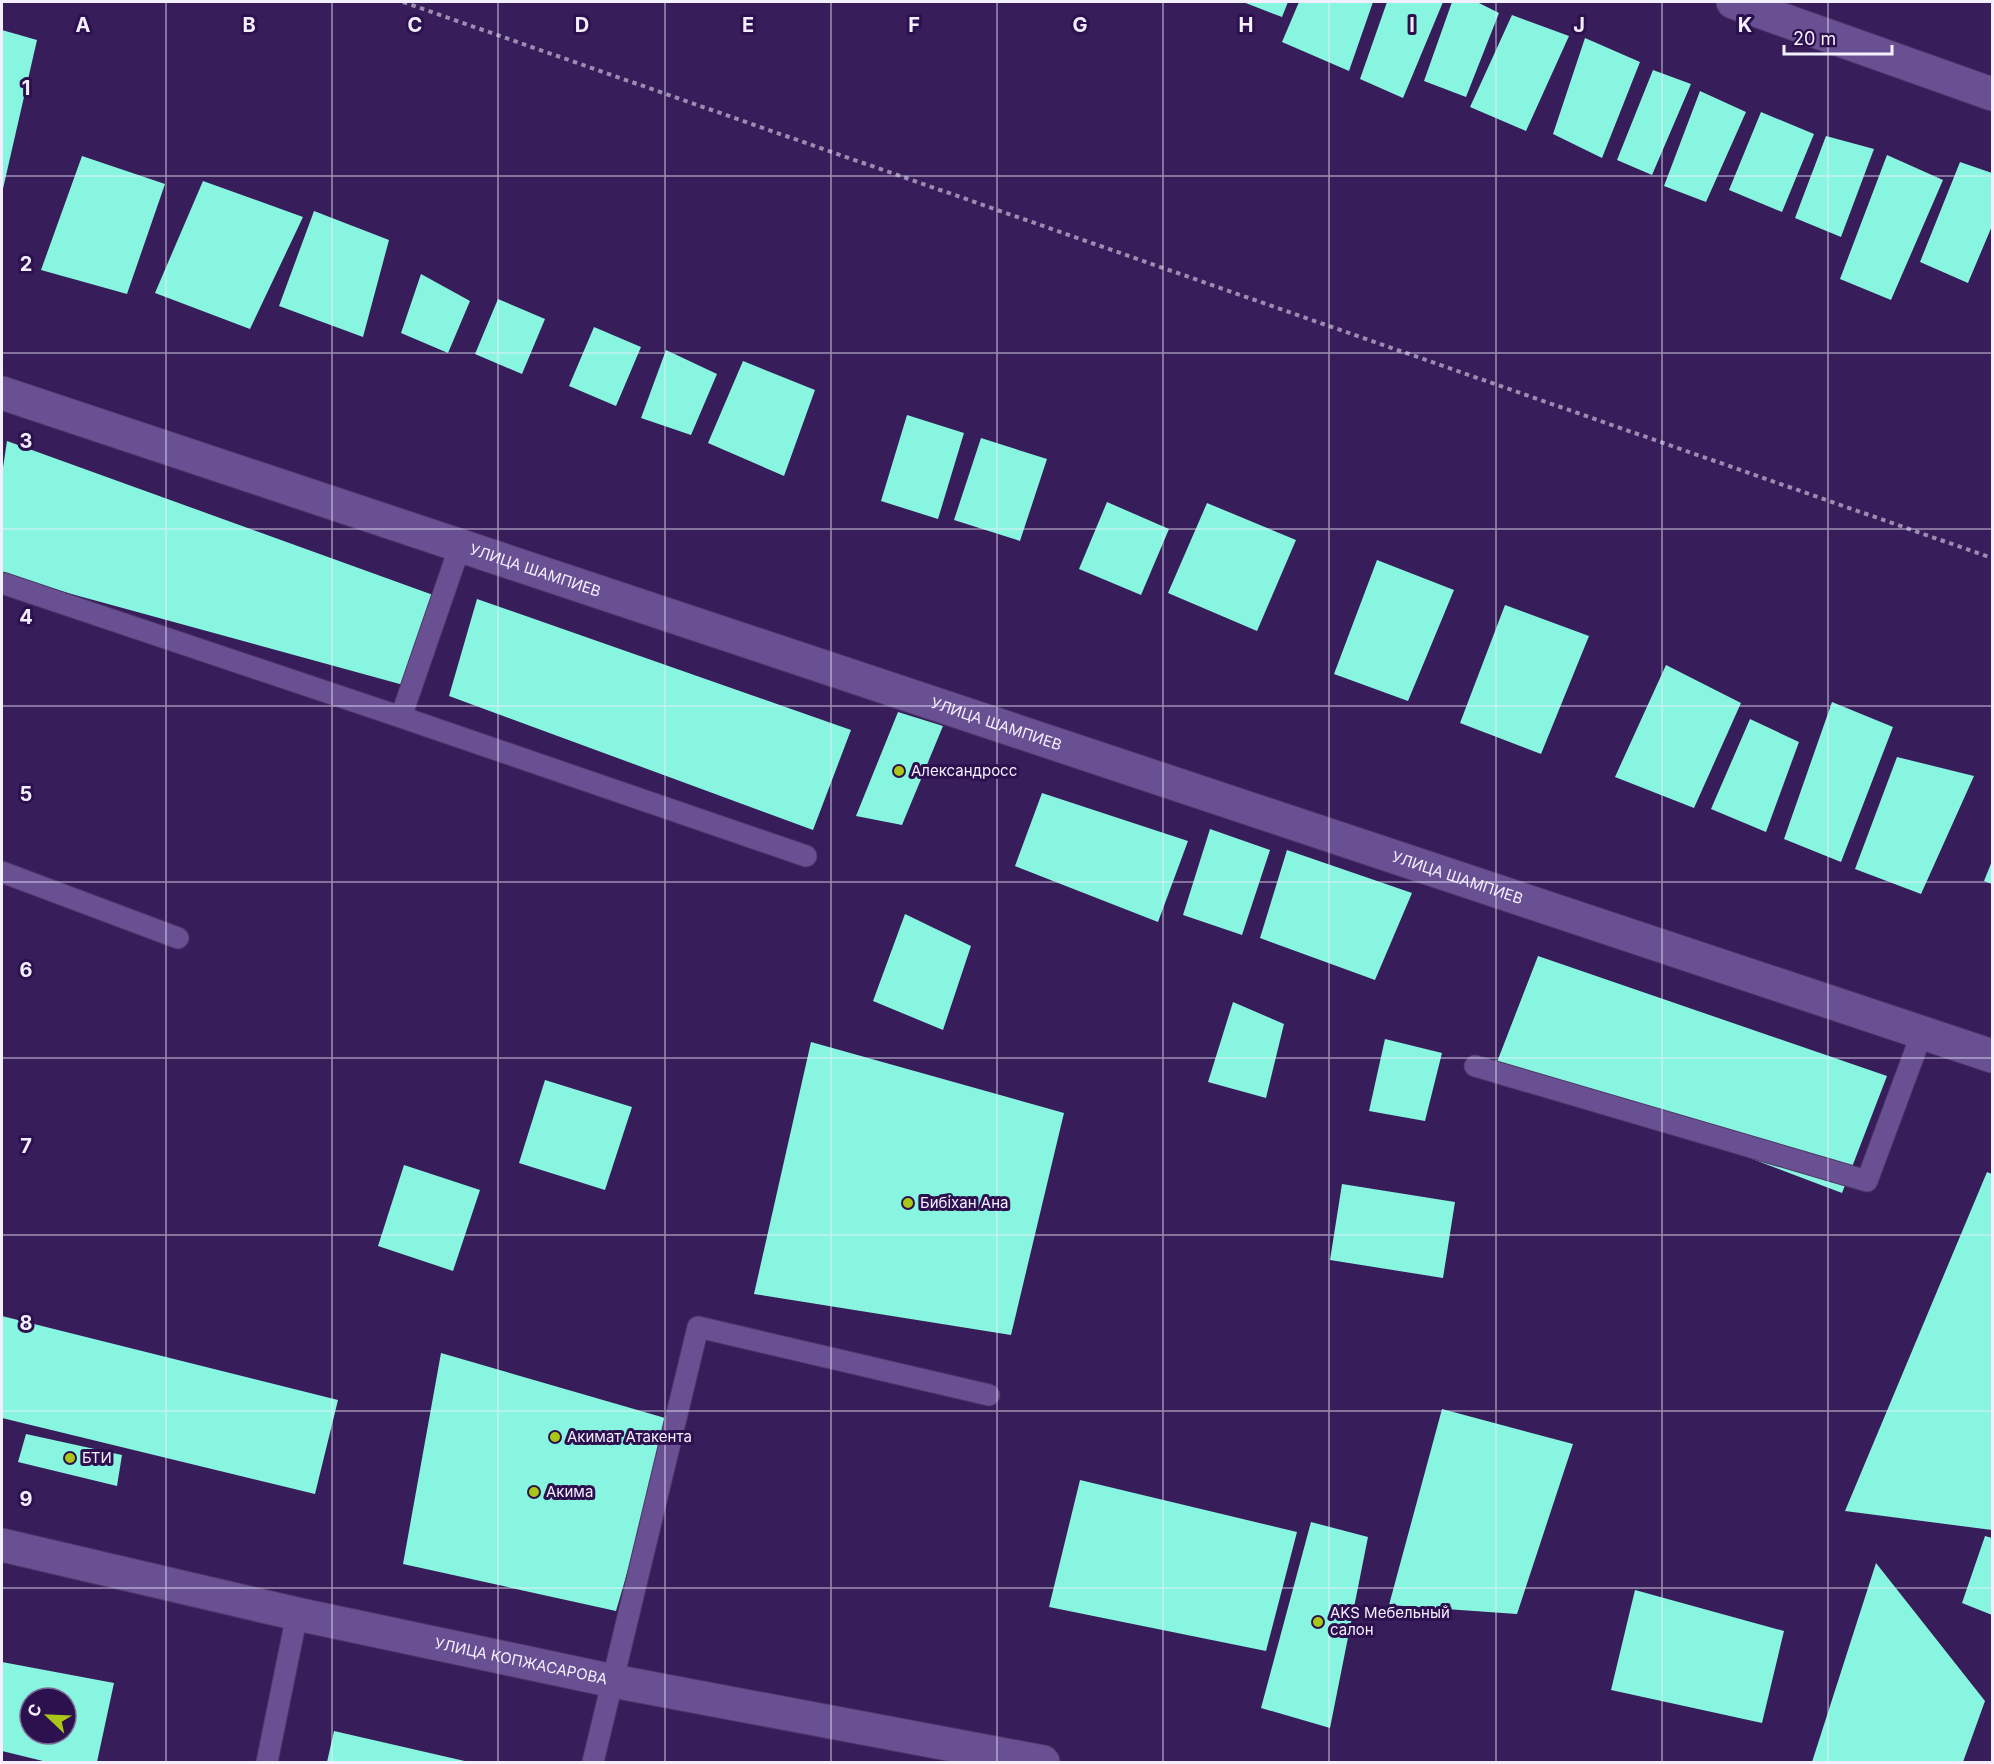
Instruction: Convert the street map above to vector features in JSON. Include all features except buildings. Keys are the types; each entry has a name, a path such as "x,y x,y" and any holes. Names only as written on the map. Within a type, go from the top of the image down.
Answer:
{"street":[{"path":"1733,2 1992,94"},
{"name":"УЛИЦА ШАМПИЕВ","path":"2,393 1992,1056"},
{"name":"УЛИЦА КОПЖАСАРОВА","path":"2,1545 297,1614 613,1681 1043,1762"}],"lane":[{"path":"401,717 460,546"},
{"path":"2,583 806,856"},
{"path":"2,872 177,938"},
{"path":"1476,1066 1867,1181 1922,1033"},
{"path":"593,1762 698,1327 989,1395"},
{"path":"267,1762 297,1614"}],"path":[{"path":"403,2 1992,558"}],"place":[{"name":"Александросс","path":"899,771"},
{"name":"Бибіхан Ана","path":"908,1203"},
{"name":"Акимат Атакента","path":"555,1437"},
{"name":"БТИ","path":"70,1458"},
{"name":"Акима","path":"534,1492"},
{"name":"AKS Мебельный салон","path":"1318,1622"}]}
